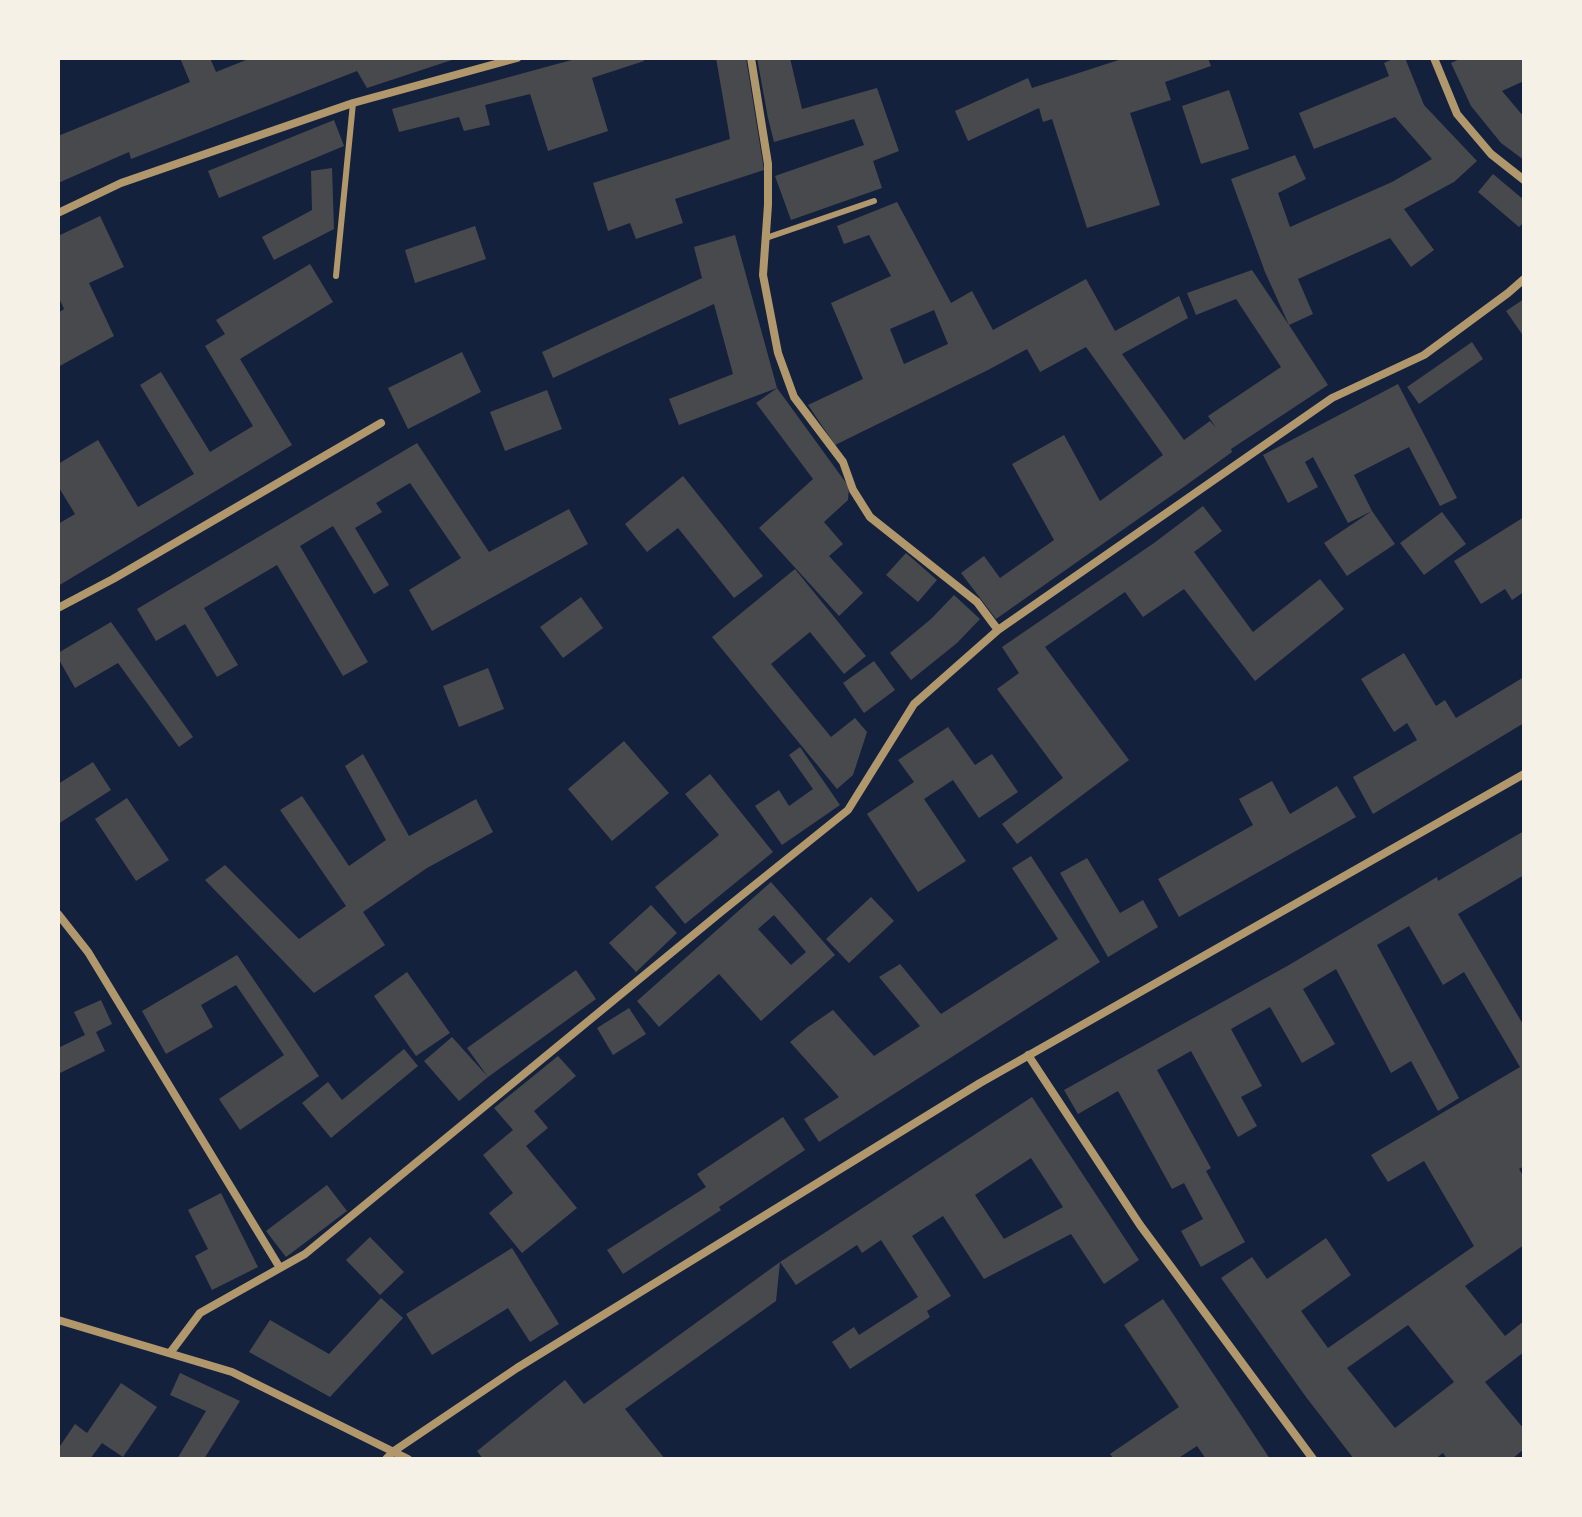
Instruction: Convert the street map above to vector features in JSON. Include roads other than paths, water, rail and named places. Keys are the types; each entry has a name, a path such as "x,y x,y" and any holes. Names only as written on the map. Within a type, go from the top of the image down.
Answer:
{"street":[{"path":"58,213 121,183 353,103 517,58"},
{"path":"751,58 768,164 763,275 778,353 794,397 843,462 853,490 870,517 977,602 998,630"},
{"path":"1434,58 1457,114 1491,154 1524,180"},
{"path":"170,1353 200,1313 305,1254 848,810 914,704 998,630 1332,398 1424,355 1524,279"},
{"path":"58,608 381,423"},
{"path":"386,1459 517,1368 1028,1055 1524,774"},
{"path":"58,914 88,952 280,1268"},
{"path":"1028,1055 1140,1225 1313,1459"},
{"path":"58,1320 232,1372 408,1459"}],"lane":[{"path":"336,276 353,103"},
{"path":"766,238 874,201"}]}
